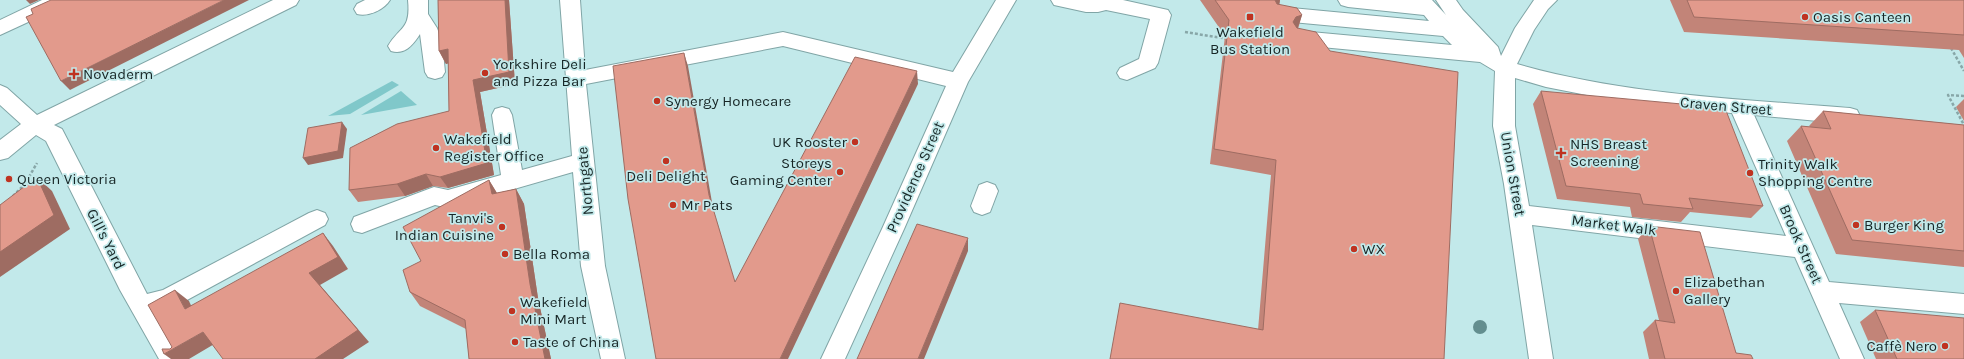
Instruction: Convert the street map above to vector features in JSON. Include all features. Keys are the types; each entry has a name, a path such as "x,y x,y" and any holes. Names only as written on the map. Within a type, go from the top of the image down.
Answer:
{"street":[{"path":"0,28 58,0"},
{"path":"0,152 35,125 289,0"},
{"name":"Northgate","path":"570,0 575,79 593,266 613,359"},
{"name":"Providence Street","path":"833,359 958,81 1006,0"},
{"path":"1061,0 1094,7 1102,6 1107,2 1161,15 1148,63 1127,73"},
{"path":"1348,0 1434,15 1457,39 1464,44"},
{"path":"1446,0 1456,14 1505,68"},
{"name":"Union Street","path":"1541,359 1520,214 1504,126 1505,68 1525,28 1541,4 1546,0"},
{"path":"398,46 408,39 414,28 418,8"},
{"path":"418,8 432,38 435,72"},
{"path":"1286,20 1434,15"},
{"path":"1286,20 1464,44"},
{"path":"1286,20 1484,55"},
{"path":"575,79 783,39 958,81"},
{"name":"Craven Street","path":"1464,44 1505,68 1559,83 1643,98 1872,118"},
{"name":"Gill's Yard","path":"0,93 35,125 54,134 140,305 172,359"},
{"name":"Brook Street","path":"1739,107 1852,359"},
{"path":"502,115 513,181"},
{"path":"362,224 434,196 448,199 583,162"},
{"name":"Market Walk","path":"1520,214 1803,248"},
{"path":"140,305 168,299 317,219"},
{"path":"1822,291 1964,304"}],"path":[{"path":"1158,27 1233,40"},
{"path":"1948,42 1964,71"},
{"path":"1964,96 1948,95 1964,125"},
{"path":"1957,124 1964,125"}],"shaded area":[{"path":"392,81 399,85 350,114 328,116"},
{"path":"401,91 417,105 361,115"}],"building":[{"path":"51,0 224,0 61,81 26,17 33,14 31,9"},
{"path":"438,0 505,0 509,72 473,80 487,163 440,177 426,174 397,184 349,190 350,148 397,124 449,111 448,49 439,51"},
{"name":"WX","path":"1215,0 1275,0 1277,4 1297,8 1302,15 1296,17 1293,22 1297,28 1316,32 1330,51 1458,72 1444,359 1110,359 1120,303 1263,330 1276,160 1214,149 1229,20"},
{"path":"1687,0 1964,0 1964,35 1694,17"},
{"path":"684,53 709,195 735,282 855,57 917,71 780,359 656,359 628,199 613,66"},
{"name":"Trinity Walk Shopping Centre","path":"1541,91 1725,108 1763,206 1689,198 1693,209 1643,204 1640,194 1566,186"},
{"name":"Trinity Walk Shopping Centre","path":"1823,111 1964,125 1964,251 1852,240 1801,126 1831,129"},
{"path":"342,122 338,151 303,158 308,128"},
{"path":"37,177 54,215 0,252 0,205"},
{"path":"489,180 492,194 516,189 530,284 545,359 469,359 465,320 410,292 403,270 421,261 403,227"},
{"path":"917,224 968,238 918,359 857,359"},
{"name":"Elizabethan Gallery","path":"1649,226 1700,232 1736,353 1751,355 1753,359 1665,359 1655,320 1675,323"},
{"path":"323,233 338,257 309,273 358,330 315,359 223,359 203,332 164,354 162,349 170,349 172,347 148,305 175,290 185,309"},
{"path":"1875,310 1964,318 1964,359 1897,359"}],"place":[{"name":"Wakefield Bus Station","path":"1250,17"},
{"name":"Oasis Canteen","path":"1805,17"},
{"name":"Yorkshire Deli and Pizza Bar","path":"485,73"},
{"name":"Novaderm","path":"74,74"},
{"name":"Synergy Homecare","path":"657,101"},
{"name":"UK Rooster","path":"855,142"},
{"name":"Wakefield Register Office","path":"436,148"},
{"name":"NHS Breast Screening","path":"1561,153"},
{"name":"Deli Delight","path":"666,161"},
{"name":"Storeys Gaming Center","path":"840,172"},
{"name":"Trinity Walk Shopping Centre","path":"1750,173"},
{"name":"Queen Victoria","path":"9,179"},
{"name":"Mr Pats","path":"673,205"},
{"name":"Burger King","path":"1856,225"},
{"name":"Tanvi's Indian Cuisine","path":"502,227"},
{"name":"WX","path":"1354,249"},
{"name":"Bella Roma","path":"505,254"},
{"name":"Elizabethan Gallery","path":"1676,291"},
{"name":"Wakefield Mini Mart","path":"512,311"},
{"name":"Taste of China","path":"515,342"},
{"name":"Caffè Nero","path":"1945,346"}]}
